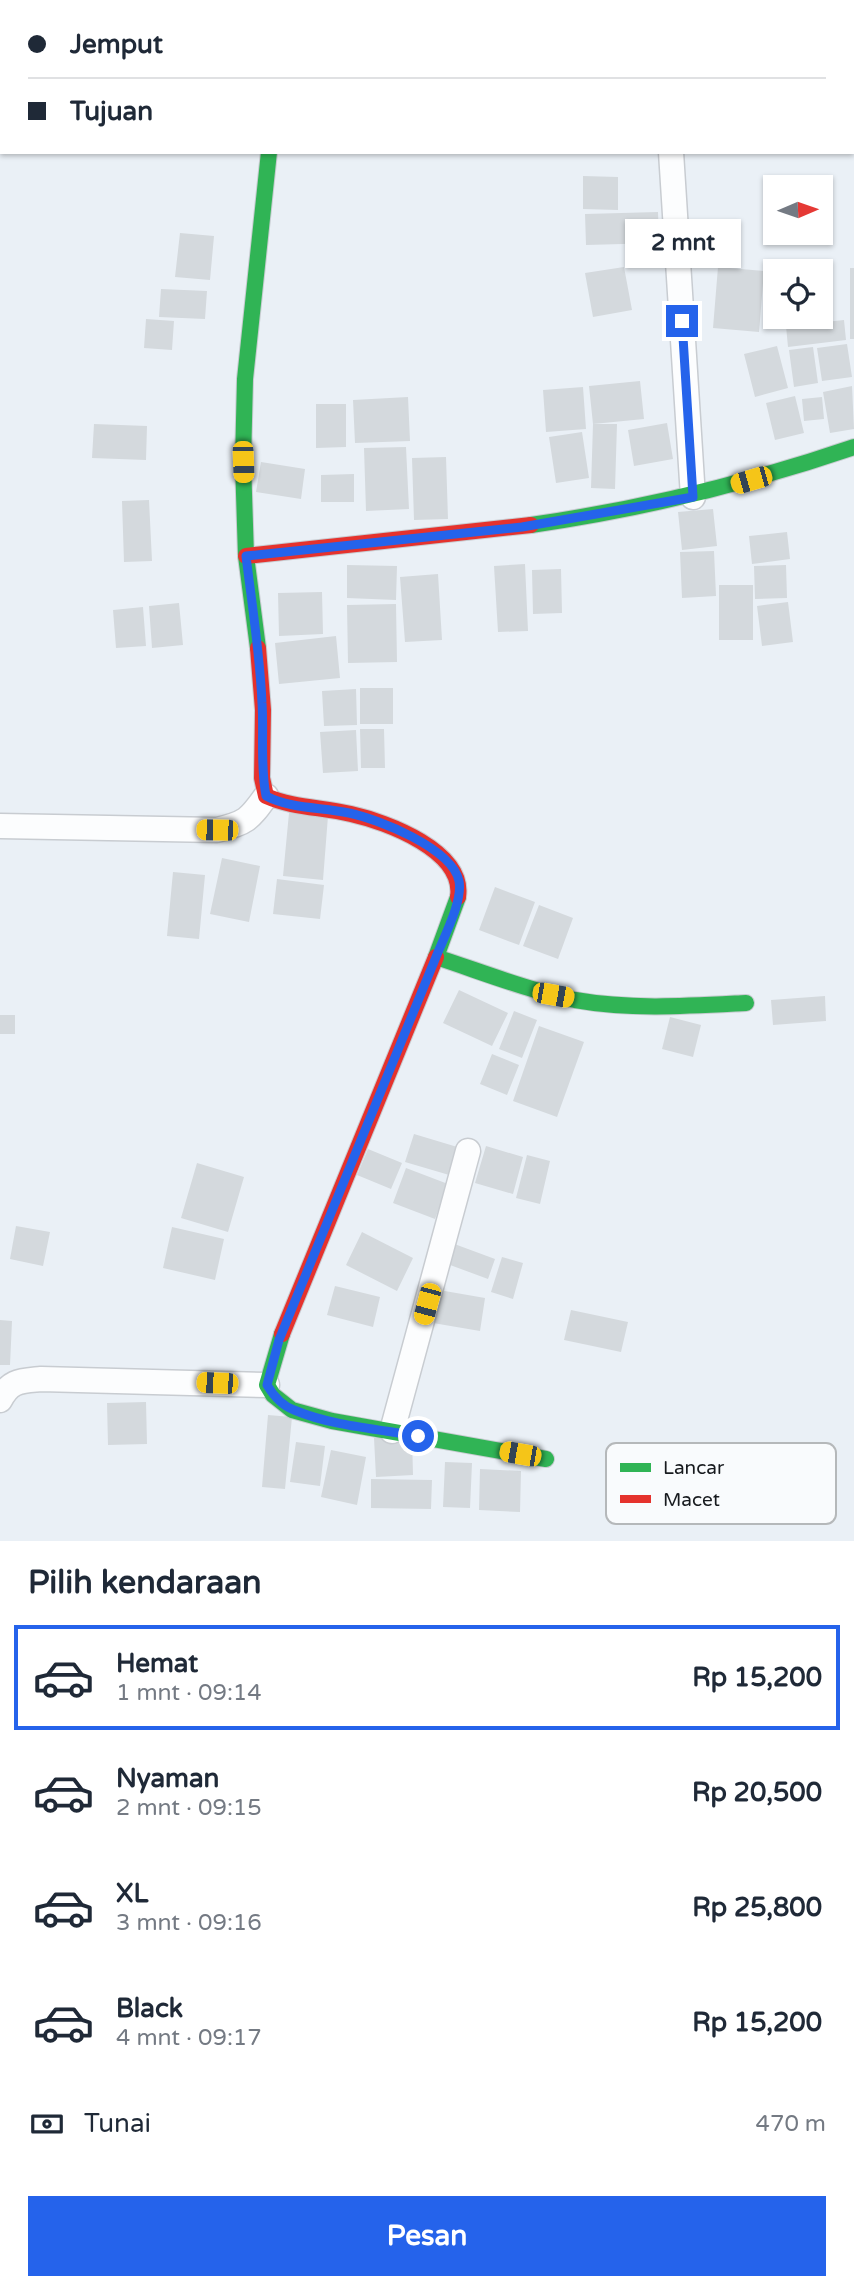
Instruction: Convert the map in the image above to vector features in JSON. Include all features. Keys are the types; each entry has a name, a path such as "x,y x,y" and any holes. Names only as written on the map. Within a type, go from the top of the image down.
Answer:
{"street":[{"path":"0,826 217,830 240,824 253,815 266,796 262,778 261,669 246,556 243,462 245,379 269,154"},
{"path":"671,154 693,497"},
{"path":"246,556 522,527 693,497 808,464 854,447"},
{"path":"266,796 280,803 349,813 378,821 417,841 447,861 453,866 459,881 458,900 279,1340 267,1385 273,1395 292,1410 332,1421 546,1459"},
{"path":"436,957 553,995 601,1003 668,1008 746,1003"},
{"path":"392,1431 468,1151"},
{"path":"0,1400 4,1392 16,1382 41,1379 267,1385"}],"building":[{"path":"583,176 618,177 618,210 583,209"},
{"path":"658,212 659,243 586,245 585,214"},
{"path":"180,233 214,236 210,280 175,277"},
{"path":"662,245 664,263 629,268 626,250"},
{"path":"624,267 632,310 593,317 585,273"},
{"path":"718,267 763,271 759,332 713,328"},
{"path":"850,268 854,268 854,339 850,339"},
{"path":"161,289 207,291 205,319 159,317"},
{"path":"146,319 174,321 172,350 144,348"},
{"path":"844,320 846,340 788,347 786,329 833,329 833,321"},
{"path":"847,344 852,377 822,381 817,348"},
{"path":"777,346 788,388 755,397 744,354"},
{"path":"813,347 818,383 794,387 789,350"},
{"path":"640,381 644,419 593,424 589,386"},
{"path":"852,386 854,429 830,433 823,392"},
{"path":"583,387 586,429 546,432 543,390"},
{"path":"795,396 804,433 775,440 766,403"},
{"path":"408,397 410,441 355,443 353,400"},
{"path":"822,397 824,419 804,421 802,399"},
{"path":"316,404 346,404 346,447 316,448"},
{"path":"667,423 673,459 634,466 628,430"},
{"path":"94,424 147,426 146,460 92,458"},
{"path":"593,424 617,424 615,489 591,488"},
{"path":"582,432 589,478 556,483 549,437"},
{"path":"406,447 409,509 366,511 364,448"},
{"path":"446,457 448,519 414,520 412,458"},
{"path":"261,462 305,469 301,499 256,492"},
{"path":"354,474 354,502 321,502 321,475"},
{"path":"149,500 152,561 124,562 122,501"},
{"path":"713,509 717,546 682,550 678,512"},
{"path":"787,532 790,559 752,564 749,536"},
{"path":"714,551 716,596 682,598 680,552"},
{"path":"525,564 528,631 498,632 494,566"},
{"path":"347,565 397,566 396,600 347,598"},
{"path":"786,565 787,598 755,599 754,566"},
{"path":"561,569 562,613 533,614 532,570"},
{"path":"438,574 442,640 405,642 400,577"},
{"path":"719,585 753,585 753,640 719,640"},
{"path":"322,592 323,634 279,636 278,593"},
{"path":"788,602 793,642 762,646 757,606"},
{"path":"179,603 183,645 152,648 149,606"},
{"path":"396,604 397,662 348,663 347,605"},
{"path":"143,607 146,646 116,648 113,610"},
{"path":"336,636 340,678 279,684 275,643"},
{"path":"360,688 393,688 393,724 360,724"},
{"path":"356,689 357,725 324,726 322,691"},
{"path":"360,729 384,729 385,768 361,768"},
{"path":"356,730 358,771 323,773 320,732"},
{"path":"289,813 328,816 323,880 283,876"},
{"path":"222,858 260,866 249,922 210,914"},
{"path":"173,872 205,875 199,939 167,936"},
{"path":"277,879 324,885 320,919 273,914"},
{"path":"495,887 535,902 519,945 479,930"},
{"path":"539,905 573,918 558,959 523,946"},
{"path":"459,990 508,1013 492,1046 443,1023"},
{"path":"825,996 826,1021 773,1025 771,1000"},
{"path":"514,1011 537,1020 522,1058 499,1049"},
{"path":"0,1015 15,1015 15,1034 0,1034"},
{"path":"670,1017 701,1025 693,1057 662,1049"},
{"path":"539,1026 584,1042 557,1117 513,1101"},
{"path":"492,1054 519,1065 507,1095 480,1084"},
{"path":"414,1134 464,1149 456,1177 405,1162"},
{"path":"486,1146 523,1157 513,1194 475,1183"},
{"path":"368,1149 402,1163 391,1189 357,1175"},
{"path":"527,1155 550,1161 540,1204 516,1198"},
{"path":"197,1163 244,1177 228,1232 181,1218"},
{"path":"406,1168 448,1184 435,1219 393,1203"},
{"path":"16,1226 50,1232 43,1266 10,1259"},
{"path":"172,1227 224,1239 215,1280 163,1268"},
{"path":"362,1232 413,1258 397,1291 346,1265"},
{"path":"449,1242 495,1259 488,1279 442,1262"},
{"path":"502,1257 523,1263 513,1299 491,1292"},
{"path":"335,1286 380,1297 373,1327 327,1315"},
{"path":"439,1290 485,1298 480,1331 433,1323"},
{"path":"571,1310 628,1322 621,1352 564,1340"},
{"path":"0,1320 12,1321 10,1365 0,1365"},
{"path":"146,1402 147,1444 108,1445 107,1403"},
{"path":"268,1415 292,1417 285,1489 262,1487"},
{"path":"412,1437 413,1475 376,1477 374,1438"},
{"path":"296,1442 325,1446 320,1486 290,1482"},
{"path":"331,1450 366,1457 357,1505 321,1497"},
{"path":"445,1462 472,1463 470,1508 443,1507"},
{"path":"480,1469 521,1471 520,1512 479,1510"},
{"path":"371,1479 432,1480 431,1509 371,1508"}],"traffic: fast":[{"path":"258,648 246,556 243,462 245,379 269,154"},
{"path":"531,525 695,494 854,447"},
{"path":"458,897 436,957 522,986 575,1000 639,1006 746,1003"},
{"path":"282,1334 267,1385 273,1395 292,1410 332,1421 546,1459"}],"traffic: jam":[{"path":"246,556 531,525"},
{"path":"258,648 263,710 262,778 266,796 297,805 366,818 421,841 449,866 457,881 458,897"},
{"path":"282,1334 436,957"}],"route":[{"path":"418,1436 332,1421 292,1410 273,1395 267,1385 279,1340 458,900 459,881 453,866 442,856 378,821 349,813 280,803 266,796 262,778 261,669 246,556 522,527 693,497 682,321"}]}
